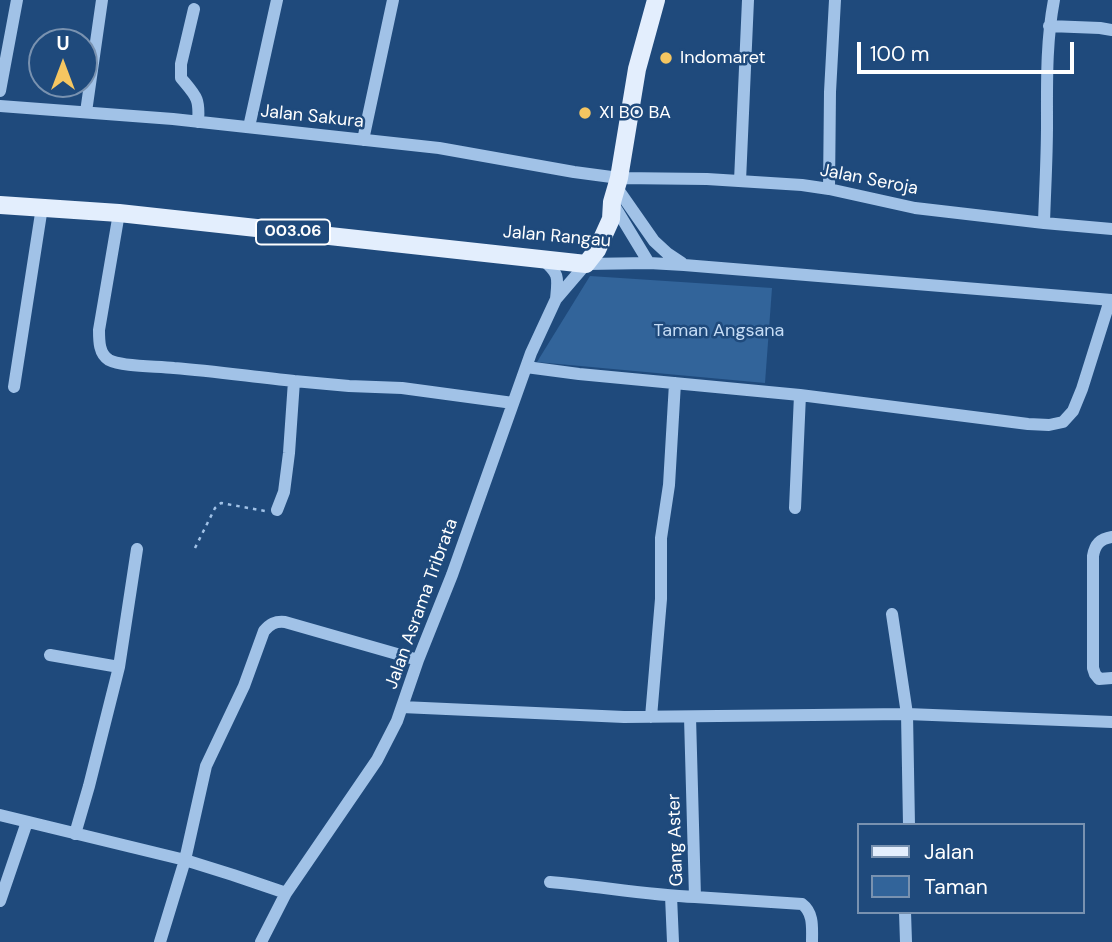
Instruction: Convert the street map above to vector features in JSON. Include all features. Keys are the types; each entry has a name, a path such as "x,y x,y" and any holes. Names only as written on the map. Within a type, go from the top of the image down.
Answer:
{"main road":[{"path":"565,260 597,250 611,219 651,2"},
{"name":"Jalan Rangau","path":"0,205 119,213 565,260"}],"street":[{"path":"0,91 17,0"},
{"path":"86,112 102,0"},
{"path":"249,127 277,0"},
{"path":"363,140 393,0"},
{"path":"740,181 748,0"},
{"path":"829,188 835,0"},
{"path":"1044,223 1046,74 1049,26 1054,0"},
{"path":"194,9 181,64 181,78 200,105 198,122"},
{"path":"1049,26 1112,30"},
{"name":"Jalan Sakura","path":"0,106 198,122 439,148 574,172 616,189"},
{"name":"Jalan Seroja","path":"616,189 707,179 829,188 915,208 1112,229"},
{"path":"616,189 649,263"},
{"path":"616,189 654,241 684,265"},
{"path":"15,387 42,207"},
{"path":"119,213 99,330 103,356 111,361 293,381 401,388 513,403"},
{"path":"558,282 554,270 565,260"},
{"path":"556,299 565,260"},
{"name":"Jalan Rangau","path":"565,260 684,265 1111,300"},
{"name":"Jalan Asrama Tribrata","path":"261,942 286,893 377,760 397,722 531,353 556,299 565,260"},
{"path":"526,367 800,395 1049,425 1063,422 1073,411 1111,300"},
{"path":"277,510 284,492 289,453 293,381"},
{"path":"651,717 661,599 661,538 669,485 675,383"},
{"path":"795,508 800,395"},
{"path":"1112,537 1104,538 1098,543 1093,556 1093,668 1099,679 1112,678"},
{"path":"75,834 119,667 137,549"},
{"path":"892,614 907,714 909,823"},
{"path":"160,942 185,860 206,766 244,686 264,631 269,625 285,622 418,660"},
{"path":"50,654 119,667"},
{"path":"402,707 610,717 907,714 1112,722"},
{"name":"Gang Aster","path":"690,717 695,897 802,904 811,916 812,942"},
{"path":"0,816 185,860 286,893"},
{"path":"0,901 27,822"},
{"path":"550,882 695,897"},
{"path":"671,896 673,942"},
{"path":"905,914 905,942"}],"path":[{"path":"195,548 215,508 221,503 260,511 277,510"}],"green space":[{"name":"Taman Angsana","path":"590,276 772,288 765,383 537,362"}],"place":[{"name":"Indomaret","path":"666,58"},
{"name":"XI BO BA","path":"585,113"}]}
